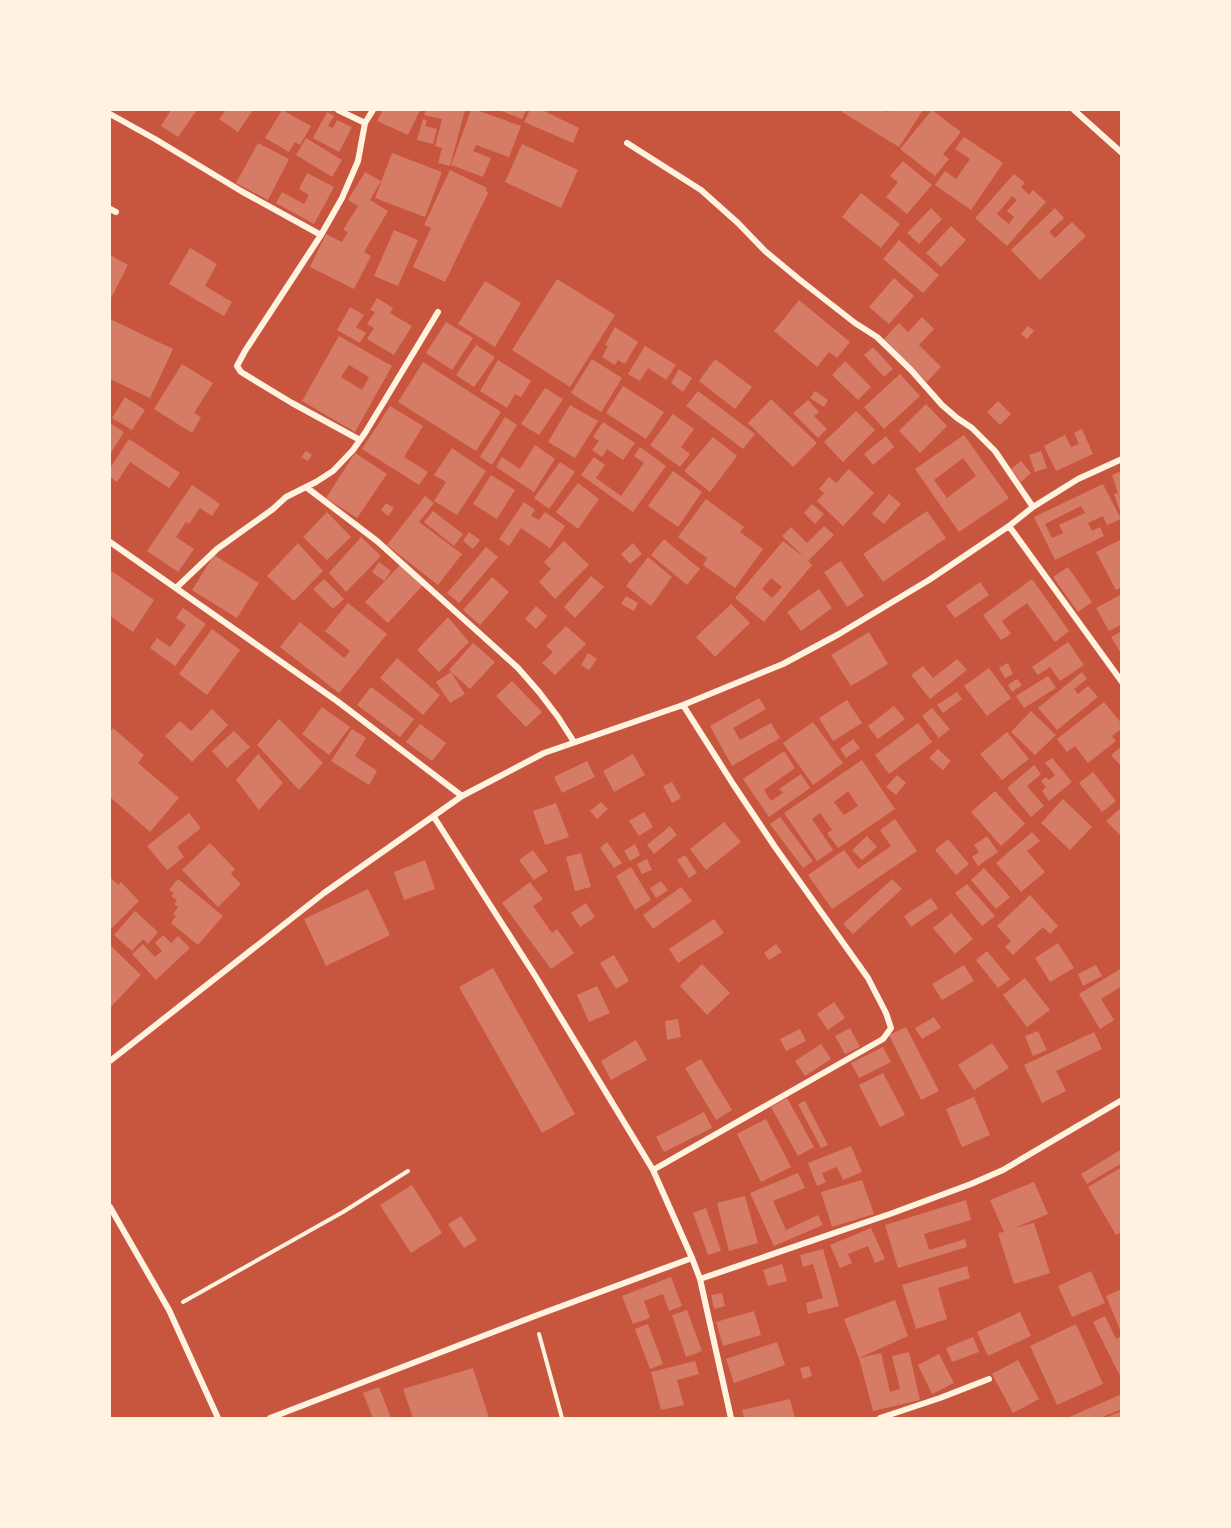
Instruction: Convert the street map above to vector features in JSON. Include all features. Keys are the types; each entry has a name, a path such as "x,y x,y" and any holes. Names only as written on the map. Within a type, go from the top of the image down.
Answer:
{"street":[{"path":"338,110 365,123"},
{"path":"360,440 292,403 242,372 237,366 321,235 352,177 358,161 365,123 373,110"},
{"path":"1074,110 1122,153"},
{"path":"110,114 321,235"},
{"path":"627,143 701,190 765,251 877,338 912,370 942,405 972,428 995,451 1033,507"},
{"path":"176,588 217,549 286,497 333,471 360,440 438,312"},
{"path":"110,1061 324,893 462,796 544,753 684,705 783,664 839,634 929,580 1033,507 1078,479 1122,459"},
{"path":"306,487 377,541 518,668 558,717 574,742"},
{"path":"1009,526 1122,682"},
{"path":"110,542 337,700 462,796"},
{"path":"653,1170 883,1039 891,1028 868,978 775,847 684,705"},
{"path":"434,817 536,977 653,1170 700,1279 731,1419"},
{"path":"700,1279 971,1184 1004,1170 1122,1100"},
{"path":"110,1207 169,1310 218,1419"},
{"path":"270,1419 692,1258"},
{"path":"880,1419 989,1379"}],"path":[{"path":"169,1310 343,1212 408,1171"},
{"path":"535,1316 562,1419"}],"building":[{"path":"171,110 197,110 178,137 161,126"},
{"path":"226,110 253,110 238,132 219,119"},
{"path":"282,110 311,126 300,145 295,142 289,152 265,138"},
{"path":"383,110 420,110 408,135 377,121"},
{"path":"426,110 465,110 450,166 438,163 442,148 435,146 442,119 424,115"},
{"path":"471,110 521,126 509,157 476,145 473,151 491,158 483,177 451,165"},
{"path":"499,110 526,110 522,119"},
{"path":"530,110 542,110 579,128 573,143 524,122"},
{"path":"843,110 884,110 888,112 890,110 923,110 899,147 842,112"},
{"path":"932,110 961,132 943,154 949,159 935,176 900,149"},
{"path":"327,112 334,116 328,126 333,128 337,120 352,127 339,152 313,138"},
{"path":"423,119 427,120 425,126 437,129 433,144 417,140"},
{"path":"964,137 1003,163 971,210 935,185 945,171 956,179 970,159 955,149"},
{"path":"306,138 342,160 332,177 296,155"},
{"path":"258,143 289,159 268,200 236,183"},
{"path":"522,144 578,170 561,208 505,182"},
{"path":"392,153 442,172 425,217 375,198"},
{"path":"903,161 932,185 907,214 886,197 898,182 890,176"},
{"path":"450,170 487,188 488,193 445,282 413,267 431,228 424,225"},
{"path":"365,172 381,181 370,200 388,211 364,252 371,256 354,289 310,267 326,234 342,242 348,232 343,230 358,206 348,200"},
{"path":"307,173 334,187 314,224 276,203 282,192 304,204 309,195 299,189"},
{"path":"1014,174 1025,183 1021,187 1029,195 1033,190 1046,202 1007,246 975,218","holes":["1012,196 1017,200 1007,211 1014,217 1009,224 997,214"]},
{"path":"861,193 900,224 881,248 842,217"},
{"path":"931,208 942,219 919,244 907,233"},
{"path":"1055,208 1064,218 1049,232 1055,238 1072,222 1086,236 1040,280 1011,250"},
{"path":"951,226 966,240 941,267 926,253"},
{"path":"394,230 418,240 398,286 374,276"},
{"path":"899,240 939,275 923,293 883,259"},
{"path":"190,248 217,264 205,286 232,302 224,316 169,284"},
{"path":"110,255 128,265 110,300"},
{"path":"894,278 914,296 889,324 869,307"},
{"path":"557,279 615,315 570,387 512,350"},
{"path":"485,281 521,303 495,347 458,324"},
{"path":"377,298 393,308 390,313 412,326 394,355 367,339 374,328 367,324 375,312 370,310"},
{"path":"799,300 850,342 837,358 829,352 817,367 774,331"},
{"path":"350,307 364,315 356,327 366,333 360,343 337,330"},
{"path":"922,317 934,329 919,345 941,367 927,382 883,340 899,323 908,332"},
{"path":"110,319 173,349 150,398 110,379"},
{"path":"446,322 473,338 452,370 426,353"},
{"path":"1028,326 1034,331 1027,339 1021,334"},
{"path":"615,327 638,342 625,364 618,360 615,365 602,357 608,346 605,345"},
{"path":"339,336 392,366 355,432 302,401","holes":["349,365 369,377 362,390 341,377"]},
{"path":"476,345 495,357 474,387 456,375"},
{"path":"645,346 676,365 666,380 648,368 640,381 628,374"},
{"path":"873,347 893,369 884,377 864,355"},
{"path":"592,359 622,378 601,412 571,393"},
{"path":"715,359 752,387 735,409 699,381"},
{"path":"498,360 531,381 521,397 515,394 507,408 480,391"},
{"path":"845,361 871,387 858,400 832,375"},
{"path":"423,362 501,412 476,451 398,402"},
{"path":"182,364 213,383 194,413 201,417 192,433 154,409"},
{"path":"679,369 692,378 683,392 671,383"},
{"path":"900,374 920,396 884,429 864,407"},
{"path":"623,386 664,412 646,439 606,413"},
{"path":"545,388 563,399 539,435 521,424"},
{"path":"698,391 755,434 743,449 686,406"},
{"path":"815,391 828,400 824,407 810,398"},
{"path":"125,397 145,410 132,430 112,418"},
{"path":"771,399 817,443 793,467 748,423"},
{"path":"808,400 819,412 814,416 827,429 818,438 793,413"},
{"path":"998,401 1011,414 1000,425 987,412"},
{"path":"926,404 947,426 920,453 899,431"},
{"path":"570,405 598,421 575,458 548,442"},
{"path":"390,406 423,426 404,457 428,472 419,485 362,449"},
{"path":"856,411 875,430 843,462 824,442"},
{"path":"673,414 694,429 681,447 690,454 680,467 650,445"},
{"path":"505,417 517,425 492,465 480,457"},
{"path":"603,422 635,443 623,460 607,449 602,457 592,450 599,441 593,437"},
{"path":"110,423 124,432 110,454"},
{"path":"1082,429 1093,454 1056,471 1044,446 1065,435 1071,447 1079,444 1074,433"},
{"path":"964,435 1009,498 959,532 915,469","holes":["963,458 976,476 947,498 934,480"]},
{"path":"886,436 894,447 873,465 864,454"},
{"path":"713,437 737,456 710,492 684,471"},
{"path":"129,439 180,473 169,488 130,462 117,482 110,477 110,468"},
{"path":"535,445 555,459 534,492 496,467 502,457 520,469"},
{"path":"640,447 666,466 633,512 581,475 594,457 605,465 596,478 621,496 644,463 634,456"},
{"path":"452,448 486,471 457,515 434,501 446,482 434,475"},
{"path":"306,451 312,455 308,461 301,457"},
{"path":"1041,451 1047,468 1035,472 1029,455"},
{"path":"355,453 387,474 357,518 326,498"},
{"path":"1021,461 1031,473 1021,482 1011,469"},
{"path":"560,462 575,472 549,509 534,498"},
{"path":"849,469 874,493 843,526 817,501 824,493 819,489 829,477 836,483"},
{"path":"673,471 702,492 678,527 648,506"},
{"path":"1122,471 1121,514 1114,494 1118,493 1112,475"},
{"path":"491,475 515,490 497,519 473,504"},
{"path":"578,483 599,499 578,529 556,512"},
{"path":"1103,484 1121,519 1107,525 1103,516 1088,523 1092,531 1100,527 1104,536 1055,560 1034,517","holes":["1081,506 1085,513 1059,525 1063,533 1052,538 1045,524"]},
{"path":"192,485 220,504 212,516 200,508 189,524 186,522 176,537 194,549 178,572 147,551"},
{"path":"889,494 901,504 884,524 872,514"},
{"path":"425,496 434,503 419,522 462,554 438,585 387,545"},
{"path":"706,499 744,527 740,532 763,549 735,588 703,565 707,558 678,537"},
{"path":"524,502 535,510 531,516 539,520 545,512 565,526 550,548 521,528 509,546 499,539"},
{"path":"386,503 394,508 388,516 381,510"},
{"path":"812,504 824,514 815,524 804,513"},
{"path":"433,511 463,534 454,546 424,522"},
{"path":"927,511 946,538 883,582 863,554"},
{"path":"327,512 351,537 327,560 303,537"},
{"path":"824,526 834,535 808,561 812,565 764,622 735,598 783,541 805,558 782,536 791,527 807,543","holes":["771,578 782,587 772,598 762,589"]},
{"path":"469,532 480,540 473,549 463,541"},
{"path":"361,537 381,556 346,592 329,573"},
{"path":"664,539 700,569 687,585 651,555"},
{"path":"1122,539 1122,587 1116,590 1096,552"},
{"path":"564,541 589,565 555,599 539,582 551,569 544,562"},
{"path":"298,543 323,571 294,601 267,576"},
{"path":"633,543 642,554 630,564 621,554"},
{"path":"486,547 498,557 459,603 447,593"},
{"path":"214,555 259,583 237,618 192,590"},
{"path":"648,557 672,577 651,606 626,586"},
{"path":"841,561 864,596 847,607 824,572"},
{"path":"379,562 391,571 384,581 372,572"},
{"path":"400,565 423,585 388,623 365,602"},
{"path":"1068,567 1092,602 1078,612 1053,577"},
{"path":"110,570 154,600 133,632 110,616"},
{"path":"591,576 604,587 575,618 564,607"},
{"path":"492,577 509,592 480,625 463,610"},
{"path":"324,579 344,599 333,609 313,589"},
{"path":"1032,579 1069,631 1055,642 1027,603 1002,621 1011,634 1001,640 983,615"},
{"path":"980,582 989,595 955,618 946,606"},
{"path":"819,589 832,608 801,631 787,612"},
{"path":"1122,594 1122,624 1109,631 1096,608"},
{"path":"626,596 638,603 634,611 621,604"},
{"path":"348,603 387,634 339,693 280,647 300,622 344,658 350,651 325,631"},
{"path":"731,604 750,623 715,657 696,637"},
{"path":"536,606 547,616 536,629 525,619"},
{"path":"183,608 206,624 175,666 150,648 157,638 170,647 186,625 176,618"},
{"path":"448,617 469,642 439,672 417,650"},
{"path":"566,626 586,644 555,675 542,663 553,652 546,646"},
{"path":"212,629 240,650 207,695 179,674"},
{"path":"1122,631 1122,655 1111,637"},
{"path":"869,632 888,664 851,686 831,655"},
{"path":"1068,642 1084,665 1060,681 1050,667 1038,675 1032,667"},
{"path":"473,643 495,662 470,689 449,670"},
{"path":"588,653 597,659 589,670 581,665"},
{"path":"397,658 440,695 423,715 380,678"},
{"path":"957,659 967,670 930,699 911,675 923,666 933,678"},
{"path":"1008,663 1013,674 1005,678 999,668"},
{"path":"989,668 1011,698 987,716 964,686"},
{"path":"451,672 465,694 450,703 436,682"},
{"path":"1082,672 1087,679 1074,689 1078,694 1088,686 1098,697 1057,730 1038,708"},
{"path":"1048,676 1056,688 1024,708 1016,696"},
{"path":"1017,679 1022,685 1012,692 1008,685"},
{"path":"512,681 542,712 526,727 496,696"},
{"path":"371,687 414,719 400,737 357,705"},
{"path":"957,692 962,699 943,713 937,705"},
{"path":"759,698 766,709 733,728 740,740 771,723 780,738 732,766 710,726"},
{"path":"847,700 862,723 833,741 819,718"},
{"path":"1104,702 1122,724 1122,728 1112,736 1116,741 1088,763 1075,746 1067,752 1057,739"},
{"path":"894,706 905,719 878,739 868,726"},
{"path":"322,707 350,727 329,755 302,734"},
{"path":"932,708 950,729 939,738 922,716"},
{"path":"212,709 228,725 192,762 165,736 180,721 191,731"},
{"path":"1031,711 1056,735 1035,755 1011,732"},
{"path":"279,719 323,763 299,790 257,745"},
{"path":"813,722 843,763 813,785 783,743"},
{"path":"918,723 932,742 889,774 875,755"},
{"path":"420,724 446,743 432,761 406,742"},
{"path":"113,728 144,755 138,763 179,798 150,832 110,797 110,732"},
{"path":"352,729 366,738 355,756 377,771 369,785 331,761"},
{"path":"234,731 250,747 227,768 212,751"},
{"path":"1007,732 1029,759 1002,780 980,754"},
{"path":"853,739 860,748 846,758 840,749"},
{"path":"1122,746 1122,767 1111,755"},
{"path":"938,749 951,761 943,770 929,758"},
{"path":"784,751 795,768 764,790 771,801 783,793 779,789 801,774 810,788 769,817 743,779"},
{"path":"258,754 283,783 259,810 236,780"},
{"path":"633,754 645,775 614,792 603,771"},
{"path":"1052,758 1072,782 1049,801 1042,791 1046,787 1041,781 1046,777 1049,780 1055,775 1045,763"},
{"path":"862,760 895,809 838,848 827,833 832,830 820,813 812,819 833,850 817,861 784,813","holes":["848,791 858,806 844,815 834,802"]},
{"path":"587,761 595,777 562,793 554,777"},
{"path":"1034,765 1041,774 1027,786 1044,806 1031,817 1007,788"},
{"path":"1093,772 1116,801 1102,812 1079,783"},
{"path":"897,775 906,783 896,795 886,787"},
{"path":"672,782 681,798 672,803 663,786"},
{"path":"995,791 1025,824 1001,846 971,812"},
{"path":"1063,799 1092,827 1070,850 1041,823"},
{"path":"601,802 608,809 597,819 590,811"},
{"path":"556,803 569,837 545,845 533,811"},
{"path":"1122,807 1122,837 1106,821"},
{"path":"644,812 653,827 639,836 629,821"},
{"path":"189,813 201,828 177,847 184,857 167,870 147,846"},
{"path":"780,817 813,861 803,868 770,824"},
{"path":"895,819 917,851 832,909 808,875 844,850 858,869 891,846 880,830"},
{"path":"724,822 741,842 706,870 690,849"},
{"path":"670,826 677,835 654,854 647,845"},
{"path":"1032,832 1040,841 1027,851 1045,872 1021,892 996,863"},
{"path":"867,836 877,847 862,860 852,850"},
{"path":"987,836 998,852 978,866 972,857 979,852 974,845"},
{"path":"948,839 969,864 956,875 935,850"},
{"path":"607,842 622,863 614,868 600,848"},
{"path":"210,843 235,869 231,874 241,884 218,907 182,870"},
{"path":"635,844 640,855 630,861 624,851"},
{"path":"533,850 548,871 534,880 519,860"},
{"path":"581,853 591,887 575,891 566,857"},
{"path":"685,855 697,873 689,878 677,860"},
{"path":"647,859 652,870 642,874 637,864"},
{"path":"425,860 435,889 404,900 394,872"},
{"path":"631,867 651,900 635,910 616,876"},
{"path":"984,868 1010,897 996,909 971,880"},
{"path":"110,877 118,885 121,882 139,901 110,930"},
{"path":"178,879 223,916 198,945 171,923 178,907 174,904 177,900 171,896 174,893 169,890"},
{"path":"892,879 902,889 853,934 843,924"},
{"path":"661,881 668,890 656,898 650,888"},
{"path":"530,882 543,899 533,906 552,933 557,929 574,953 551,969 502,903"},
{"path":"967,884 995,916 982,926 955,893"},
{"path":"681,887 692,901 653,929 643,915"},
{"path":"368,889 390,935 326,966 304,919"},
{"path":"1030,895 1058,926 1050,934 1043,927 1013,955 1005,947 1011,941 997,926"},
{"path":"931,898 938,908 911,927 904,916"},
{"path":"586,903 595,917 580,927 571,913"},
{"path":"135,911 158,932 148,944 143,939 132,951 114,935"},
{"path":"951,913 973,939 955,954 933,928"},
{"path":"714,919 724,933 678,963 669,949"},
{"path":"163,935 171,943 178,936 190,948 156,980 132,954 143,944 155,957 162,951 155,943"},
{"path":"1058,943 1074,968 1050,982 1035,958"},
{"path":"776,944 782,952 769,960 764,953"},
{"path":"110,945 141,975 110,1008"},
{"path":"987,951 1010,979 998,988 976,960"},
{"path":"614,955 629,981 616,989 600,963"},
{"path":"702,964 730,993 707,1015 680,986"},
{"path":"964,965 974,981 942,1000 932,984"},
{"path":"1096,965 1102,976 1083,986 1078,974"},
{"path":"493,968 575,1114 542,1133 459,987"},
{"path":"1122,968 1122,986 1101,999 1114,1020 1100,1029 1079,994"},
{"path":"1025,978 1050,1010 1027,1027 1003,995"},
{"path":"597,986 610,1013 589,1022 577,995"},
{"path":"834,1002 845,1018 828,1030 817,1014"},
{"path":"934,1017 941,1028 922,1039 915,1028"},
{"path":"678,1019 681,1037 667,1040 665,1021"},
{"path":"906,1027 939,1091 921,1100 889,1035"},
{"path":"850,1028 860,1047 845,1054 835,1036"},
{"path":"800,1029 806,1041 786,1051 780,1039"},
{"path":"1038,1031 1047,1050 1033,1056 1025,1036"},
{"path":"1094,1032 1102,1049 1056,1071 1066,1091 1042,1103 1024,1065"},
{"path":"636,1040 647,1060 611,1080 601,1061"},
{"path":"992,1043 1009,1068 974,1090 958,1065"},
{"path":"821,1044 831,1059 805,1076 795,1061"},
{"path":"883,1047 891,1062 859,1078 851,1063"},
{"path":"701,1059 732,1110 716,1120 685,1068"},
{"path":"883,1073 905,1115 880,1127 859,1085"},
{"path":"974,1097 990,1135 962,1147 946,1109"},
{"path":"787,1098 814,1147 798,1156 771,1107"},
{"path":"805,1101 828,1145 821,1148 798,1104"},
{"path":"704,1112 712,1128 664,1152 656,1137"},
{"path":"766,1119 791,1167 761,1182 737,1134"},
{"path":"851,1146 862,1172 843,1180 837,1167 822,1173 826,1182 817,1186 808,1163"},
{"path":"1122,1149 1122,1163 1087,1184 1081,1174"},
{"path":"1122,1167 1122,1232 1116,1235 1088,1187"},
{"path":"798,1173 805,1188 773,1201 786,1230 818,1215 823,1225 774,1246 750,1193"},
{"path":"862,1180 874,1214 832,1227 821,1192"},
{"path":"1034,1182 1048,1214 1014,1228 1034,1223 1050,1273 1014,1284 998,1233 1004,1232 990,1200"},
{"path":"412,1185 442,1233 411,1253 380,1205"},
{"path":"745,1196 758,1243 729,1251 717,1203"},
{"path":"966,1200 971,1220 924,1234 929,1250 965,1239 967,1247 898,1268 885,1225"},
{"path":"706,1208 721,1251 708,1255 693,1213"},
{"path":"461,1216 477,1240 464,1248 448,1224"},
{"path":"871,1228 885,1259 875,1263 868,1246 848,1254 852,1263 840,1268 830,1245"},
{"path":"823,1249 839,1306 808,1314 806,1303 823,1298 813,1264 803,1267 800,1255"},
{"path":"782,1264 787,1281 768,1286 763,1270"},
{"path":"967,1266 970,1278 938,1288 947,1319 916,1329 902,1285"},
{"path":"1091,1271 1105,1303 1072,1317 1058,1286"},
{"path":"671,1277 682,1306 669,1311 663,1294 644,1301 650,1318 633,1324 622,1296"},
{"path":"1122,1289 1122,1332 1121,1332 1106,1296"},
{"path":"722,1293 725,1306 714,1309 711,1295"},
{"path":"895,1300 908,1336 859,1358 844,1319"},
{"path":"687,1310 702,1351 686,1357 672,1315"},
{"path":"754,1311 761,1335 723,1346 716,1322"},
{"path":"1020,1312 1031,1336 988,1356 977,1332"},
{"path":"1105,1316 1116,1339 1122,1336 1122,1380 1093,1322"},
{"path":"648,1324 663,1364 650,1369 635,1329"},
{"path":"1076,1324 1103,1384 1057,1405 1030,1346"},
{"path":"973,1337 979,1352 952,1362 946,1348"},
{"path":"777,1342 785,1365 734,1383 726,1359"},
{"path":"909,1352 920,1400 873,1411 859,1358 881,1353 890,1392 900,1389 892,1356"},
{"path":"939,1354 954,1383 932,1394 918,1365"},
{"path":"1018,1360 1039,1399 1013,1413 992,1374"},
{"path":"695,1361 699,1374 677,1380 684,1405 661,1410 651,1372"},
{"path":"809,1366 812,1376 803,1379 800,1368"},
{"path":"473,1368 489,1418 413,1418 403,1389"},
{"path":"379,1387 391,1418 373,1418 363,1393"},
{"path":"1122,1394 1122,1409 1100,1418 1067,1418"},
{"path":"790,1399 795,1418 744,1418 742,1410"},
{"path":"1122,1411 1122,1418 1104,1418"}]}
